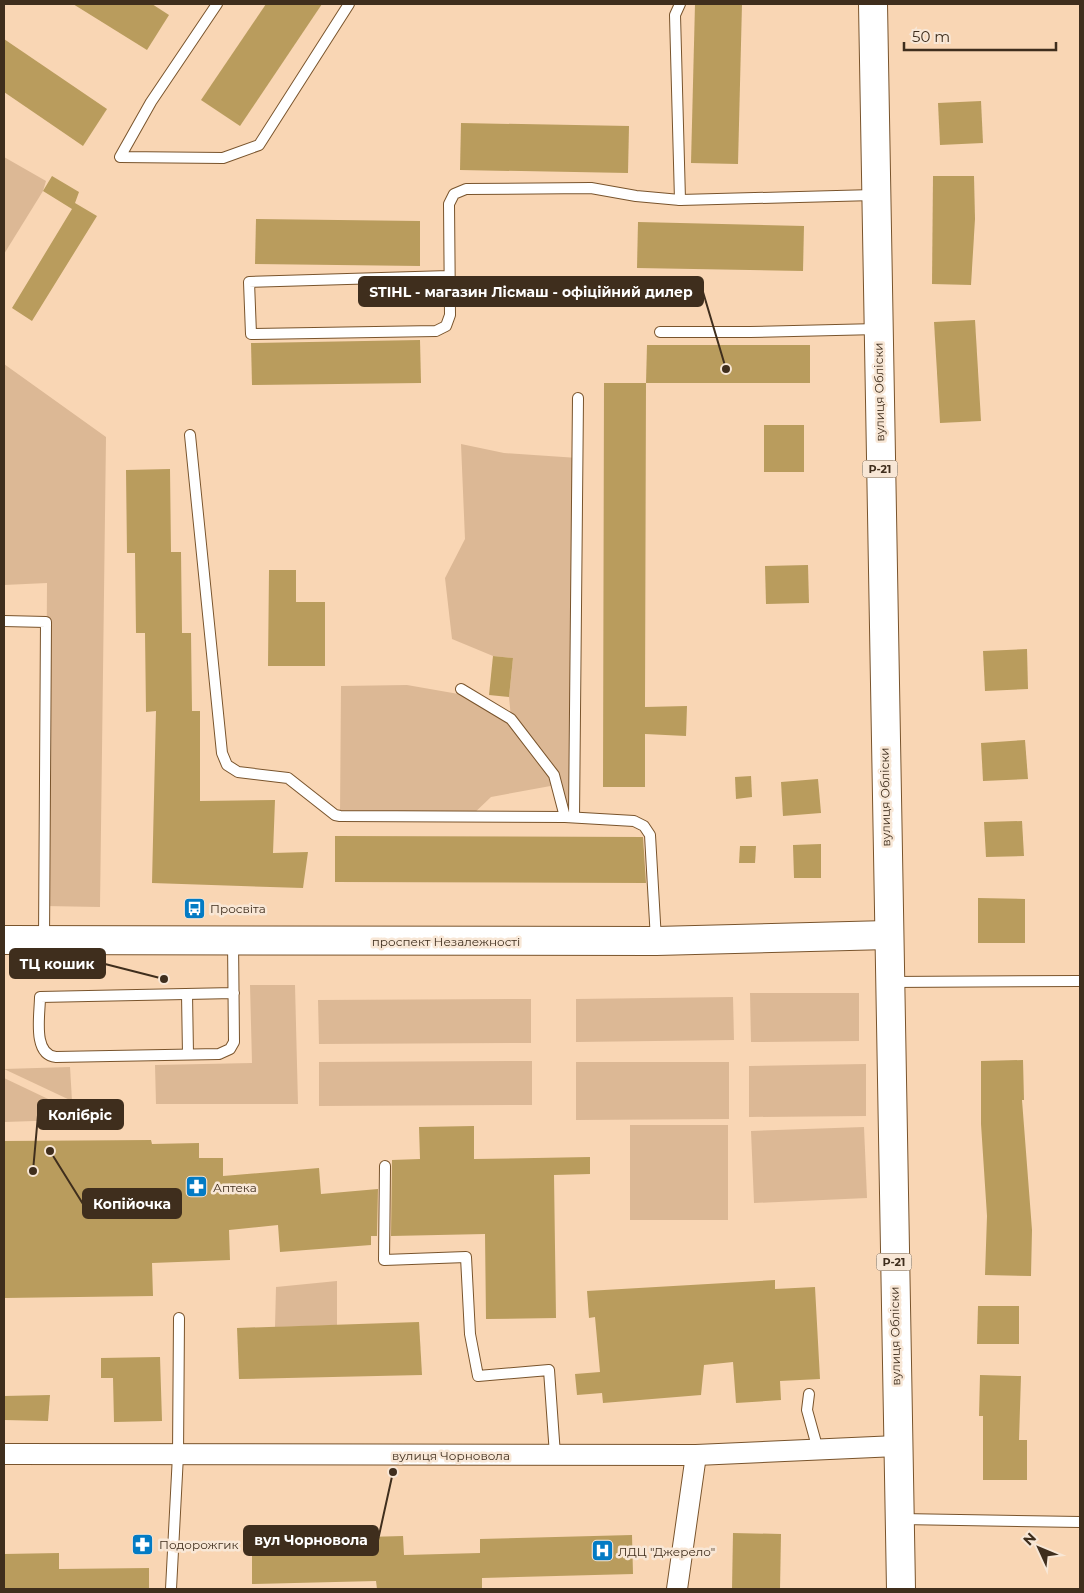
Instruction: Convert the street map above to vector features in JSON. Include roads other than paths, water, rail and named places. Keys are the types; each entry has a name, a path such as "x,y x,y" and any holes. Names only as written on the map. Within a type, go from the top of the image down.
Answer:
{"main road":[{"name":"вулиця Обліски","path":"873,4 901,1589"},
{"name":"проспект Незалежності","path":"4,940 656,941 888,935"}],"street":[{"name":"вулиця Чорновола","path":"4,1454 696,1455 897,1446"},
{"path":"677,1589 696,1455"}],"lane":[{"path":"217,4 151,102 120,157 223,158 259,145 349,4"},
{"path":"680,4 675,15 680,200"},
{"path":"449,276 249,282 251,334 436,331 446,326 450,314 449,204 454,194 466,189 591,188 636,196 680,200 875,195"},
{"path":"660,332 878,329"},
{"path":"570,817 578,398"},
{"path":"190,435 222,753 227,765 238,772 288,778 335,815 340,816 570,817 634,821 644,826 650,835 656,941"},
{"path":"4,621 46,622 44,940"},
{"path":"462,689 511,719 554,776 570,817"},
{"path":"233,941 234,993 234,1042 230,1049 219,1054 56,1057 45,1053 40,1042 40,997 234,993"},
{"path":"889,982 1080,982"},
{"path":"187,994 188,1054"},
{"path":"385,1166 384,1260 466,1257 470,1334 478,1376 549,1370 555,1455"},
{"path":"172,1589 178,1455 178,1318"},
{"path":"809,1394 807,1410 818,1450"},
{"path":"899,1519 1080,1522"}],"place":[{"name":"STIHL - магазин Лісмаш - офіційний дилер","path":"726,369"},
{"name":"Просвіта","path":"194,908"},
{"name":"ТЦ кошик","path":"164,979"},
{"name":"Копійочка","path":"50,1151"},
{"name":"Колібріс","path":"33,1171"},
{"name":"Аптека","path":"197,1187"},
{"name":"вул Чорновола","path":"393,1472"},
{"name":"Подорожгик","path":"143,1544"},
{"name":"ЛДЦ \"Джерело\"","path":"602,1551"}]}
